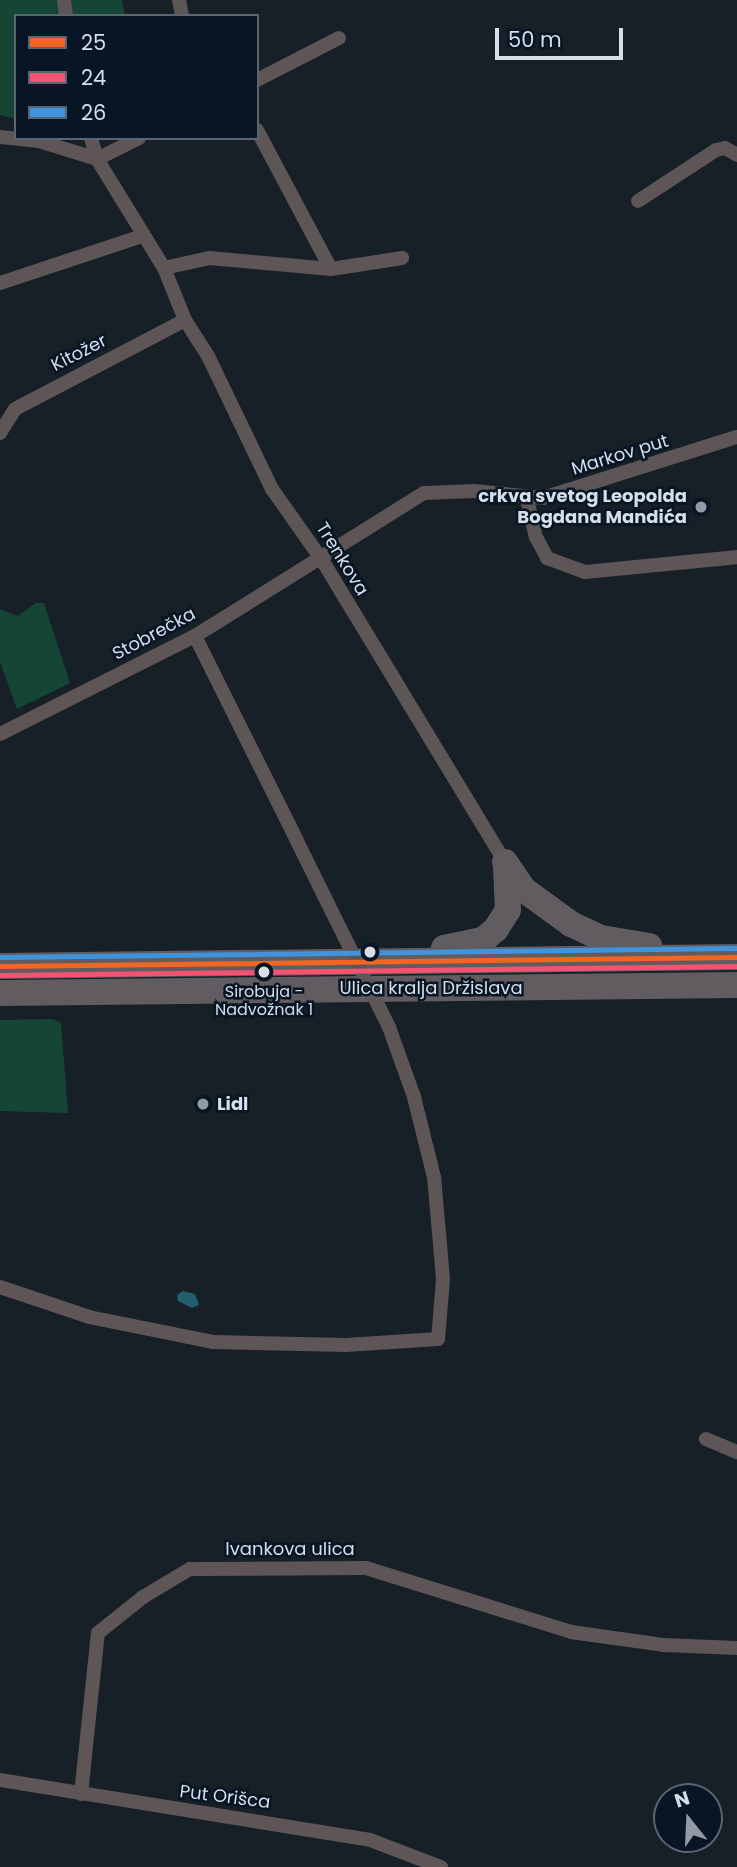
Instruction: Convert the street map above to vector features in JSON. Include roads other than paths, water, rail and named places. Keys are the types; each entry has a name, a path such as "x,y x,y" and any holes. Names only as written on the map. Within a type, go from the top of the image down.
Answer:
{"highway":[{"path":"505,862 523,889 571,924 601,937 640,946 679,946 695,958"},
{"path":"385,961 400,950 461,948 483,940 508,909 510,892 505,862"},
{"name":"Ulica kralja Držislava","path":"0,966 737,957"},
{"name":"Ulica kralja Držislava","path":"3,994 737,985"}],"street":[{"path":"259,79 340,38"},
{"path":"259,134 331,269"},
{"path":"29,140 97,159 135,140"},
{"name":"Trenkova","path":"92,140 97,159 164,268 185,320 272,489 322,560 505,862"},
{"path":"638,201 716,150 725,148 737,155"},
{"path":"0,283 142,236"},
{"path":"164,268 209,258 331,269 402,258"},
{"name":"Kitožer","path":"0,433 15,410 185,320"},
{"name":"Markov put","path":"322,560 424,493 474,491 527,499 543,498 737,437"},
{"path":"527,499 536,537 547,558 585,572 737,557"},
{"name":"Stobrečka","path":"0,734 195,636 322,560"},
{"path":"0,1287 89,1317 213,1342 334,1345 438,1339 443,1279 434,1177 414,1097 389,1027 195,636"},
{"path":"706,1439 737,1452"},
{"name":"Ivankova ulica","path":"81,1794 98,1633 143,1597 190,1569 366,1568 571,1632 663,1645 737,1648"},
{"name":"Put Orišca","path":"0,1780 370,1840 441,1867"}],"water":[{"path":"183,1291 195,1294 199,1305 192,1308 178,1301 177,1295"}],"place":[{"name":"crkva svetog Leopolda Bogdana Mandića","path":"701,507"},
{"name":"Sirobuja - Nadvožnak 1","path":"264,972"},
{"name":"Lidl","path":"203,1104"}]}
